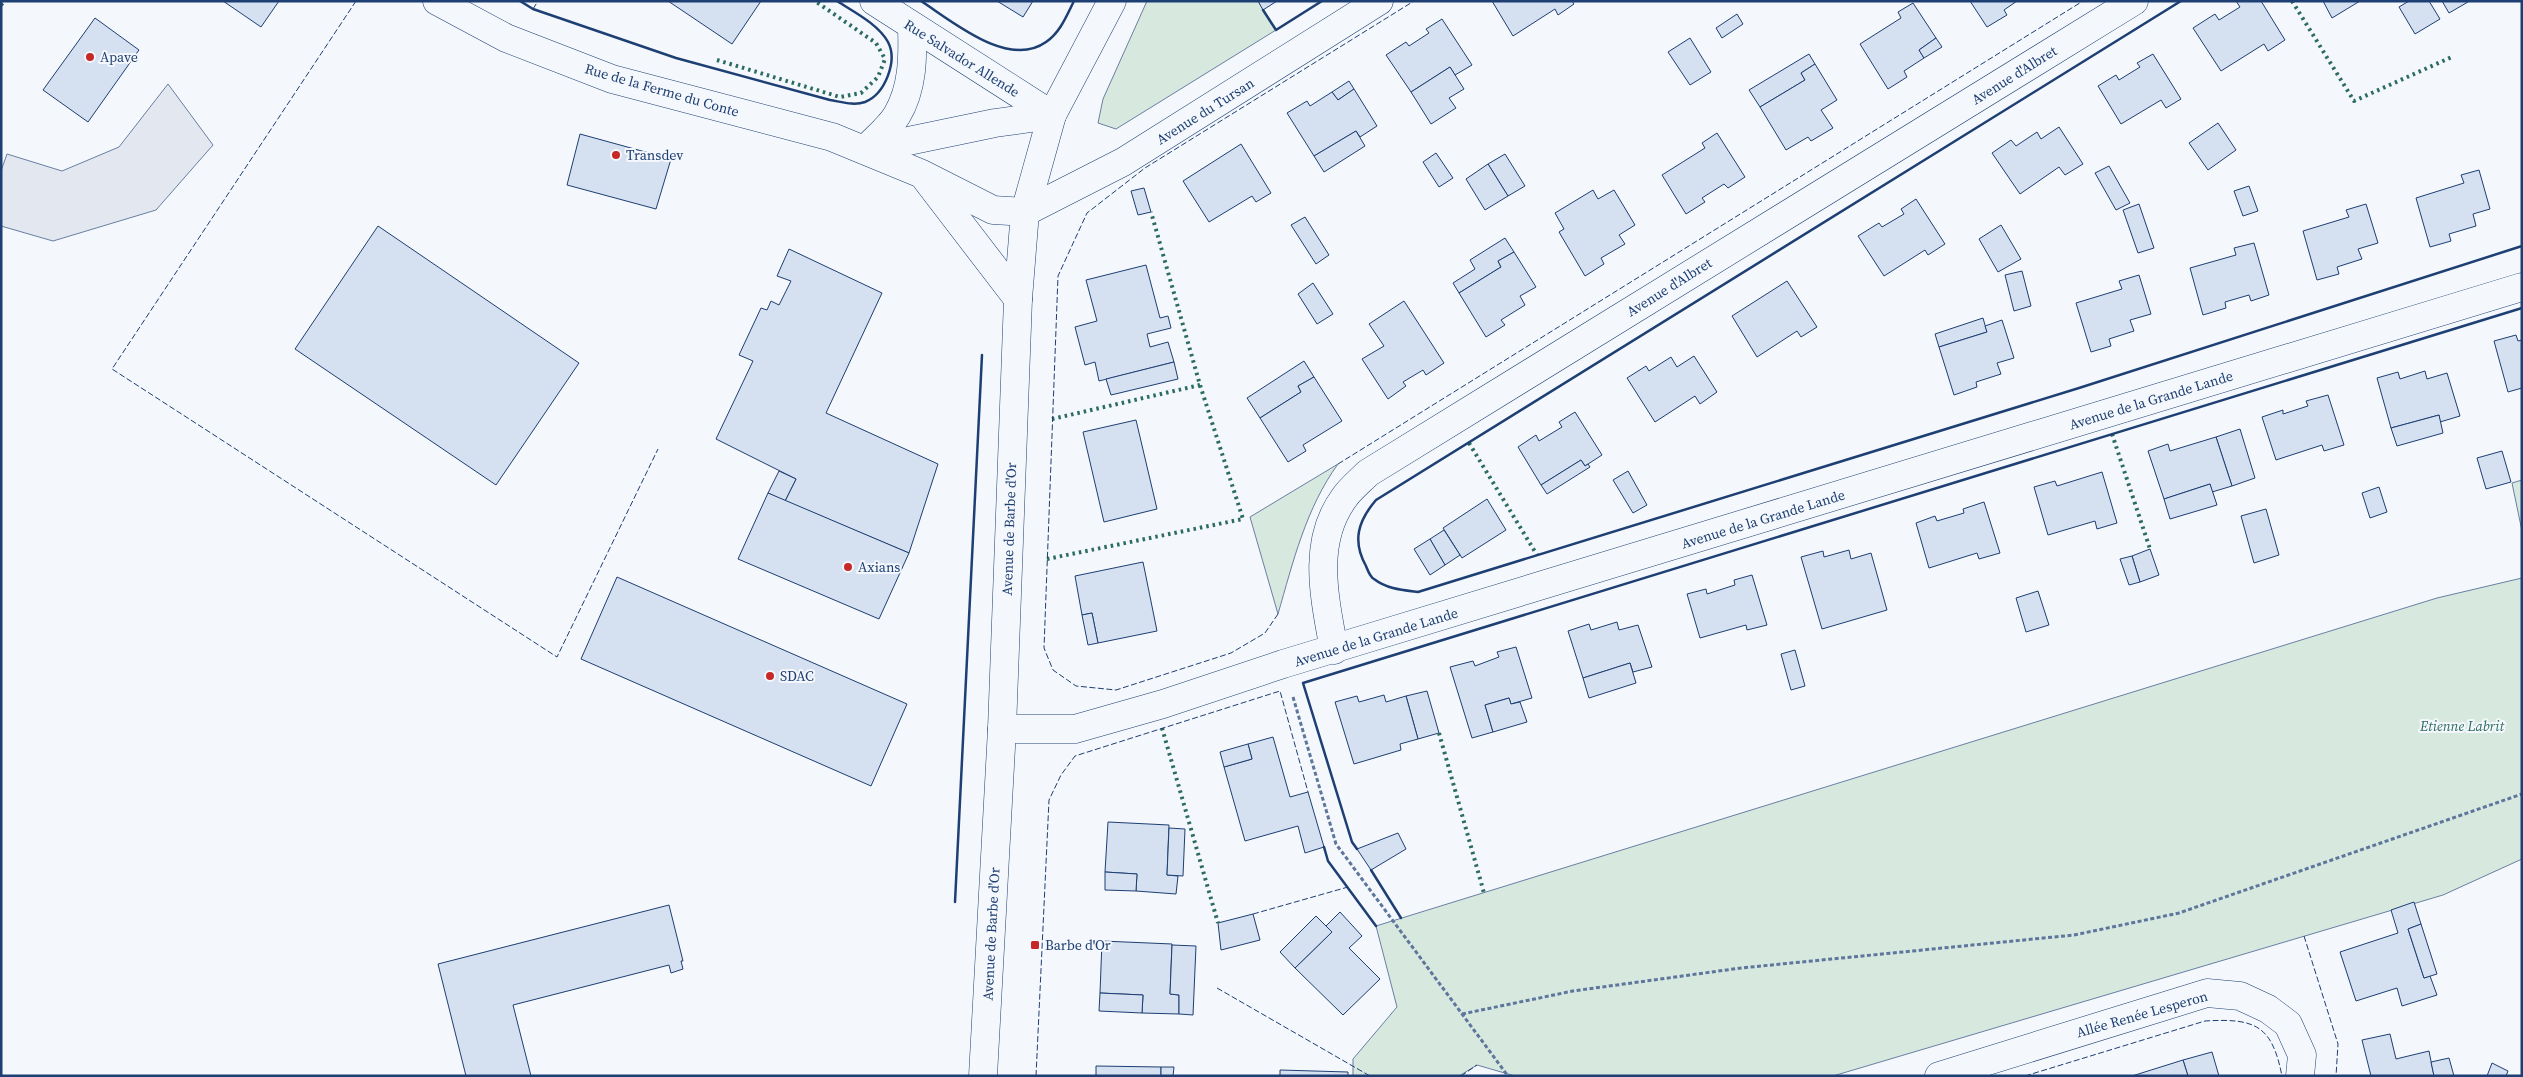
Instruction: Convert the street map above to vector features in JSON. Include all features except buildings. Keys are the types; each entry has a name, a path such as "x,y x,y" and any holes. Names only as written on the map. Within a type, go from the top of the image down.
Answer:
{"street":[{"name":"Rue de la Ferme du Conte","path":"437,1 506,38 612,79 832,137 922,174 993,210 1025,212"},
{"name":"Rue Salvador Allende","path":"874,1 1052,115"},
{"name":"Avenue de Barbe d'Or","path":"984,1076 1002,729 1018,299 1025,212 1052,115 1112,1"},
{"name":"Avenue du Tursan","path":"1025,212 1123,162 1379,1"},
{"name":"Avenue d'Albret","path":"1334,650 1322,566 1328,528 1344,498 1368,473 2134,1"},
{"path":"865,150 897,115 908,89 913,60 912,27"},
{"path":"865,150 995,123 1052,115"},
{"name":"Rue de la Ferme du Conte","path":"922,174 1018,299"},
{"name":"Avenue de la Grande Lande","path":"1002,729 1075,729 1163,704 1283,664 2522,287"},
{"name":"Allée Renée Lesperon","path":"1939,1076 2207,993 2240,996 2268,1009 2288,1024 2302,1055 2300,1076"}],"path":[{"path":"1283,664 1336,844 1508,1076"},
{"path":"1462,1014 1573,991 1741,968 2074,935 2179,913 2522,794"}],"green space":[{"path":"1147,1 1258,1 1276,30 1116,129 1098,123 1103,99"},
{"path":"1338,464 1317,499 1309,517 1295,555 1278,614 1250,517"},
{"path":"2522,480 2522,531 2512,483"},
{"name":"Etienne Labrit","path":"2522,578 2522,859 2443,895 1833,1076 1515,1076 1477,1065 1459,1076 1353,1076 1353,1059 1397,1007 1376,926 2437,598"}],"shaded area":[{"path":"168,84 213,145 156,210 53,241 1,226 1,171 7,154 62,171 119,147"}],"hedge":[{"path":"1,5 4,1"},
{"path":"717,60 840,97 861,93 878,77 885,59 876,43 815,1"},
{"path":"2292,1 2354,101 2454,56"},
{"path":"1047,559 1243,519 1200,385 1151,212"},
{"path":"1052,419 1200,385"},
{"path":"2112,434 2150,549"},
{"path":"1469,443 1537,555"},
{"path":"1162,728 1218,923"},
{"path":"1439,733 1484,893"}],"fence":[{"path":"356,1 112,369 557,657 658,449"},
{"path":"533,9 538,1"},
{"path":"1278,614 1265,633 1231,653 1116,690 1076,686 1053,670 1044,648 1058,276 1087,213 1145,168 1414,1"},
{"path":"1338,464 2083,1"},
{"path":"1036,1076 1049,800 1061,775 1075,756 1280,691 1308,792"},
{"path":"1253,914 1348,887"},
{"path":"2304,936 2338,1044 2336,1076"},
{"path":"1217,988 1370,1076"},
{"path":"2025,1076 2205,1021 2222,1020 2249,1024 2258,1028 2266,1035 2273,1045 2282,1076"},
{"path":"1461,1076 1477,1065"}],"wall":[{"path":"520,1 533,9 676,58 830,100 857,104 872,98 884,85 890,67 891,50 888,42 878,30 837,1"},
{"path":"921,1 981,39 1015,50 1031,49 1051,38 1063,23 1074,1"},
{"path":"1263,10 1276,30 1322,1"},
{"path":"2181,1 1376,500 1361,524 1358,540 1362,557 1370,575 1389,587 1418,592 2079,388 2522,246"},
{"path":"1357,849 1352,842 1303,683 2522,308"},
{"path":"955,902 982,355"},
{"path":"1324,847 1328,861 1376,926"},
{"path":"1371,870 1401,918"}],"place":[{"name":"Apave","path":"90,57"},
{"name":"Transdev","path":"616,155"},
{"name":"Axians","path":"848,567"},
{"name":"SDAC","path":"770,676"},
{"name":"Barbe d'Or","path":"1035,945"}]}
